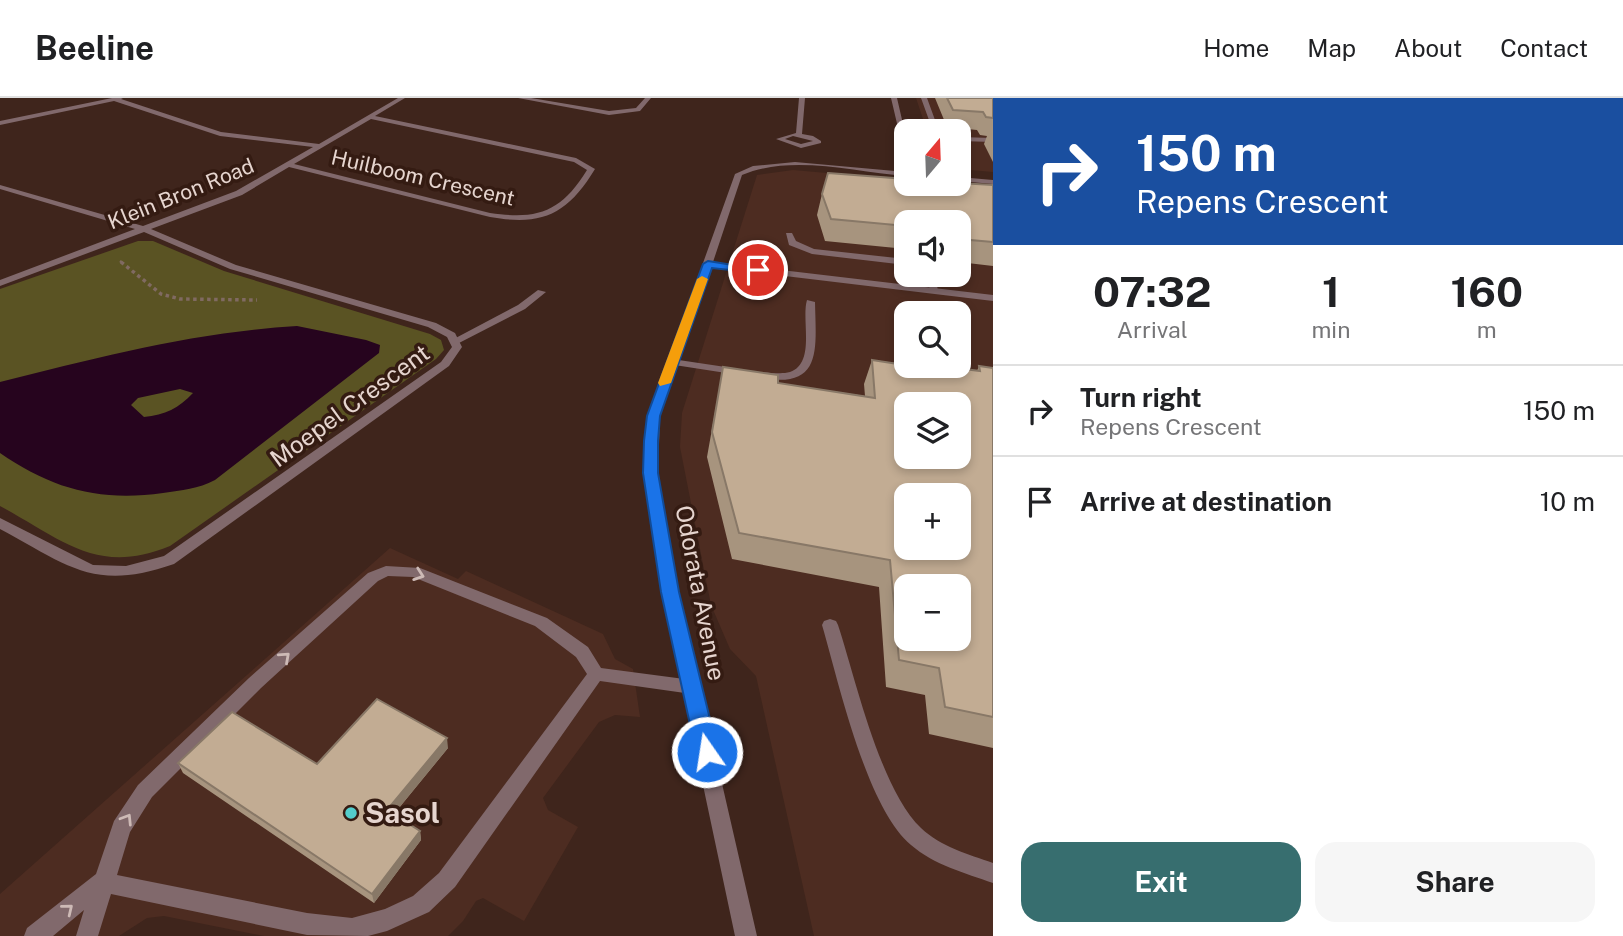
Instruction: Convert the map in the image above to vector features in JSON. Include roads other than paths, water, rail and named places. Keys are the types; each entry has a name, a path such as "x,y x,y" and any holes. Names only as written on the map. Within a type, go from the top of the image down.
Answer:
{"street":[{"name":"Klein Bron Road","path":"0,283 239,193 402,98"},
{"path":"521,98 615,113 638,110 648,98"},
{"path":"799,135 802,98"},
{"path":"894,98 900,119"},
{"path":"925,98 932,119"},
{"path":"0,123 117,99 212,132 323,146"},
{"name":"Huilboom Crescent","path":"291,165 511,218 534,218 559,210 591,171 588,164 576,160 371,117"},
{"path":"799,135 816,138 819,142 795,145 779,139 799,135"},
{"path":"971,139 993,139"},
{"name":"Odorata Avenue","path":"746,936 670,592 651,473 653,416 736,177 759,166 791,164 894,173"},
{"path":"971,180 993,182"},
{"name":"Moepel Crescent","path":"0,187 144,229 233,267 432,326 451,335 455,341 456,353 445,364 169,560 132,571 96,572 82,568 0,523"},
{"path":"789,235 792,243 813,251 894,261"},
{"path":"708,264 993,298"},
{"path":"934,287 935,291"},
{"path":"455,341 479,326 525,307 541,292"},
{"path":"672,362 783,378 797,376 809,360 810,302"},
{"path":"87,936 121,828 145,791 265,674 373,577 386,571 415,572 541,622 576,646 596,674 692,687"},
{"path":"830,625 887,799 912,834 949,858 993,873"},
{"path":"102,882 307,924 352,929 387,920 421,904 447,880 596,674"},
{"path":"35,936 102,882"}],"place":[{"name":"Sasol","path":"351,813"}]}
